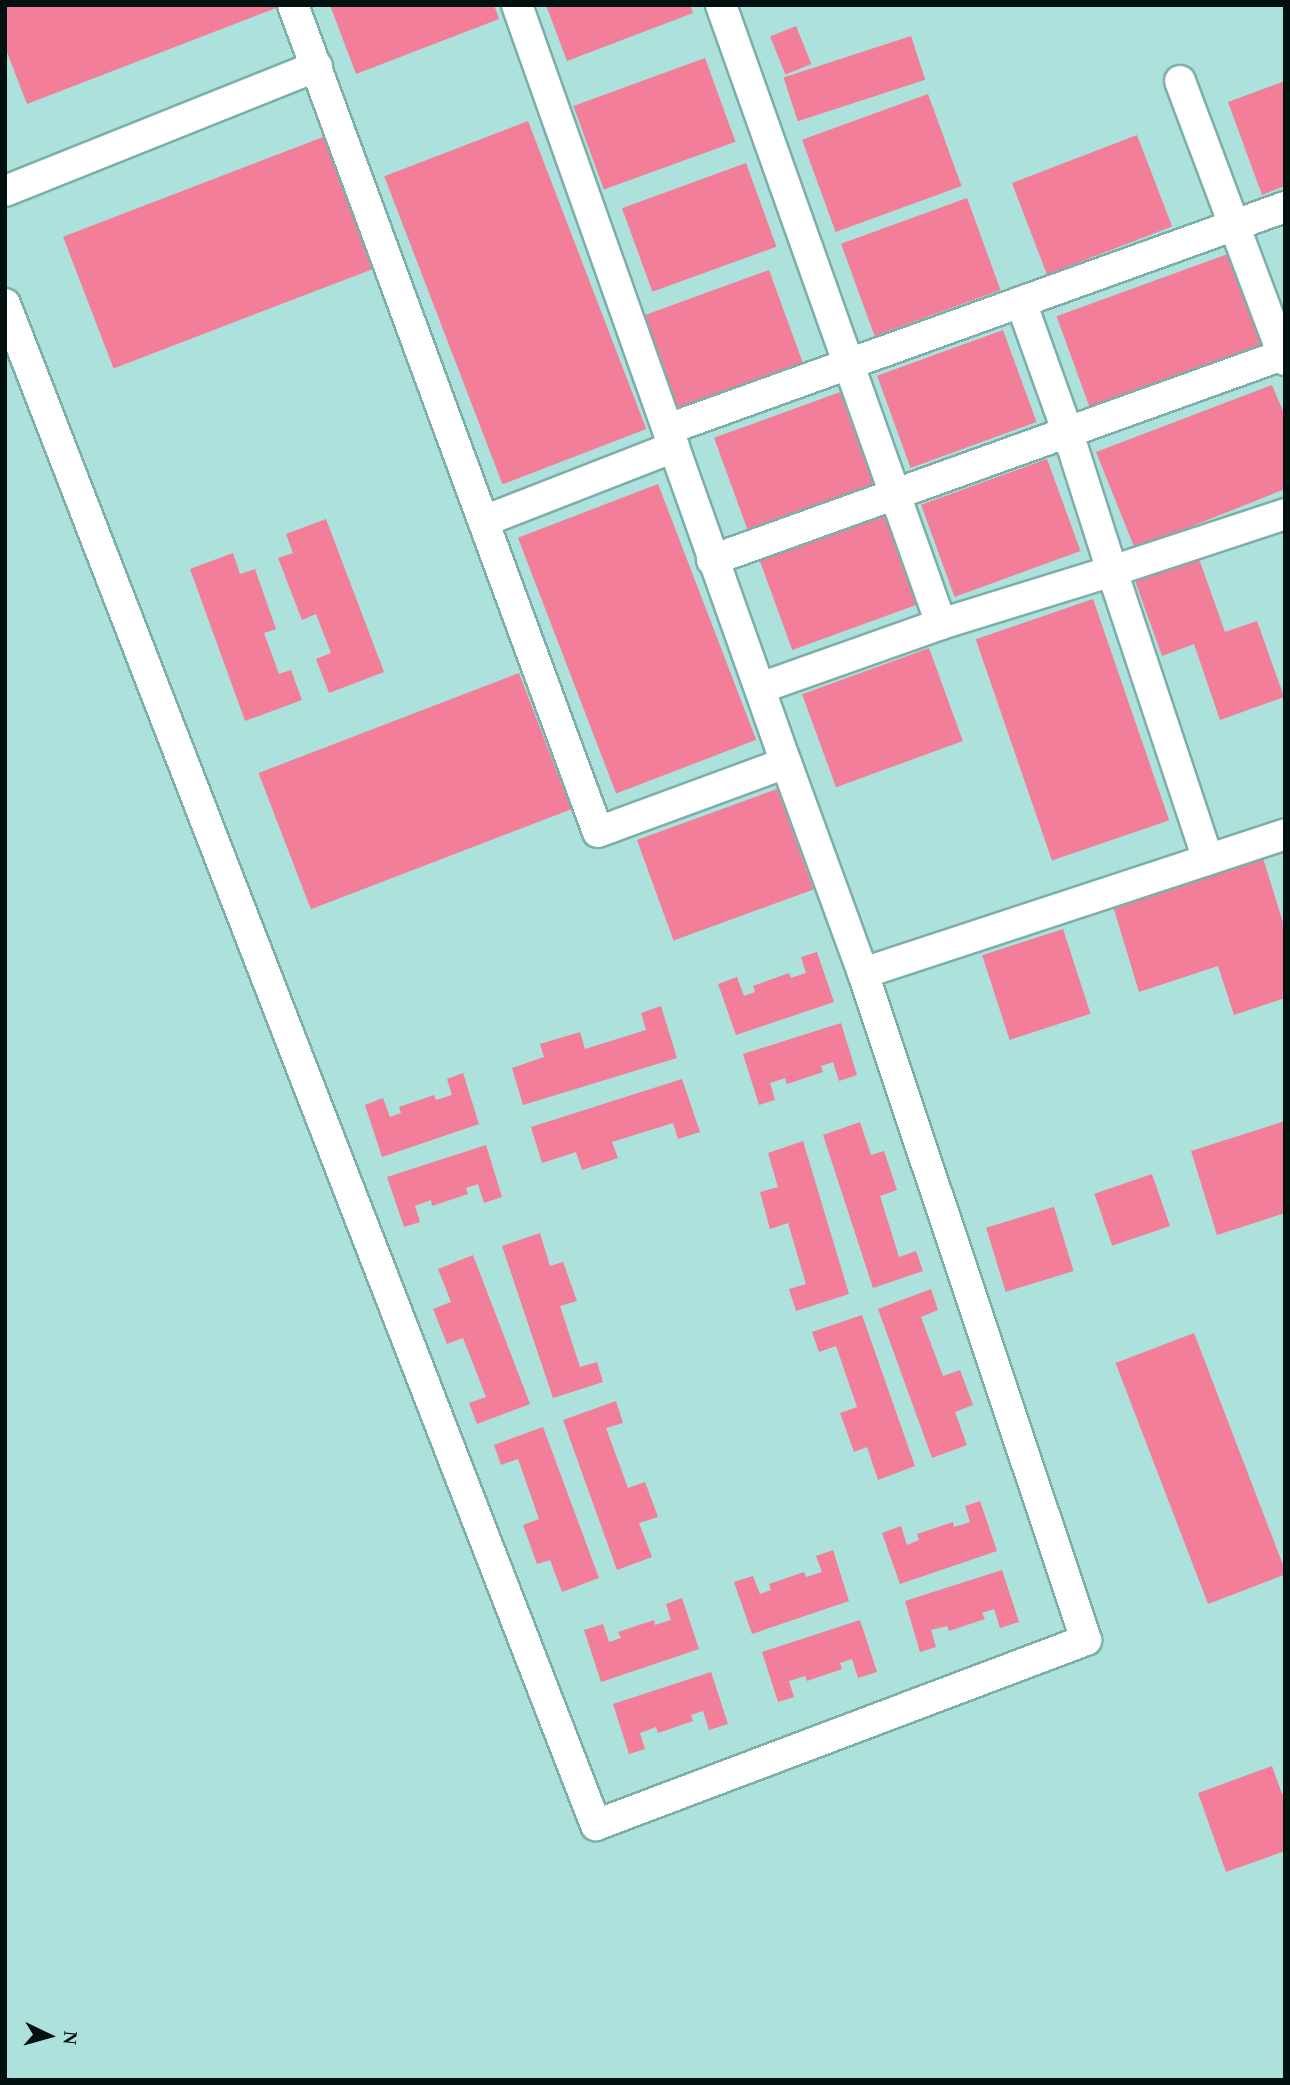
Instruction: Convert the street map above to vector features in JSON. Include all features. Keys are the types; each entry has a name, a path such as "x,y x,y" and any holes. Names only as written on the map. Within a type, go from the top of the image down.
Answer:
{"street":[{"path":"293,5 598,832 786,763"},
{"path":"5,304 596,1825 1086,1640 863,973 712,560 517,5"},
{"path":"721,5 941,624"},
{"path":"5,191 317,66"},
{"path":"712,560 895,492 1284,356 1180,81"},
{"path":"484,521 849,362 1285,207"},
{"path":"1021,302 1068,433 1209,859"},
{"path":"760,688 941,624 1285,514"},
{"path":"863,973 1285,834"}],"building":[{"path":"5,5 284,5 27,104 5,47"},
{"path":"330,5 494,5 499,19 356,74"},
{"path":"546,5 690,5 693,13 567,61"},
{"path":"796,26 811,64 785,75 770,36"},
{"path":"911,36 925,80 798,121 784,77"},
{"path":"705,58 735,142 604,190 573,106"},
{"path":"1285,81 1285,186 1262,195 1228,102"},
{"path":"928,94 962,186 836,232 802,140"},
{"path":"528,121 646,429 502,484 384,176"},
{"path":"331,134 382,266 114,368 63,237"},
{"path":"1137,135 1172,226 1047,275 1012,183"},
{"path":"746,163 776,247 652,292 622,208"},
{"path":"967,198 1001,290 875,336 841,244"},
{"path":"1236,251 1270,344 1090,409 1057,316"},
{"path":"769,270 803,363 677,409 643,316"},
{"path":"1003,330 1037,422 911,468 877,376"},
{"path":"1272,385 1285,416 1285,489 1135,549 1096,452"},
{"path":"840,392 874,484 748,530 714,438"},
{"path":"1047,459 1081,551 955,597 921,505"},
{"path":"658,484 756,740 616,794 518,538"},
{"path":"885,513 918,604 792,650 759,559"},
{"path":"326,519 384,672 329,693 316,659 331,653 316,614 302,620 278,558 293,553 286,534"},
{"path":"233,553 240,574 255,569 276,629 264,633 279,674 291,670 302,700 245,721 190,569"},
{"path":"1198,556 1225,632 1257,621 1284,697 1220,720 1194,644 1162,656 1134,578"},
{"path":"1093,599 1169,820 1052,861 976,639"},
{"path":"929,648 963,741 836,787 802,694"},
{"path":"519,673 571,809 311,909 259,773"},
{"path":"777,789 814,890 674,941 637,840"},
{"path":"1263,858 1285,929 1285,998 1234,1015 1218,966 1139,992 1113,906"},
{"path":"1063,929 1091,1014 1010,1040 982,955"},
{"path":"817,952 834,1002 736,1035 718,984 737,977 744,996 755,992 753,986 789,973 791,978 806,973 801,957"},
{"path":"661,1006 677,1058 523,1105 512,1068 544,1057 540,1044 580,1032 585,1049 646,1030 641,1013"},
{"path":"841,1023 857,1075 839,1081 833,1062 821,1066 823,1072 787,1084 785,1078 770,1083 775,1100 759,1105 743,1054"},
{"path":"463,1073 479,1124 382,1157 365,1105 383,1098 390,1117 401,1113 399,1107 434,1095 436,1100 452,1095 447,1079"},
{"path":"682,1079 700,1132 678,1139 673,1123 612,1142 618,1158 582,1170 576,1152 542,1163 531,1127"},
{"path":"1285,1121 1285,1213 1217,1235 1191,1151"},
{"path":"860,1122 871,1155 884,1151 897,1190 880,1196 899,1257 916,1251 923,1271 873,1288 823,1135"},
{"path":"803,1141 849,1294 796,1311 789,1289 806,1284 788,1223 770,1229 760,1192 778,1187 768,1153"},
{"path":"486,1145 502,1197 484,1203 478,1184 466,1188 468,1194 432,1206 431,1200 415,1206 420,1222 404,1227 387,1177"},
{"path":"1152,1174 1170,1226 1112,1246 1094,1194"},
{"path":"1054,1207 1074,1271 1006,1292 986,1228"},
{"path":"540,1233 550,1266 563,1262 577,1301 560,1306 580,1367 597,1362 603,1382 553,1398 502,1246"},
{"path":"473,1255 530,1404 477,1424 469,1403 486,1397 463,1338 447,1344 433,1309 451,1302 438,1269"},
{"path":"931,1289 938,1310 921,1317 943,1376 960,1370 973,1405 955,1412 967,1445 932,1458 878,1309"},
{"path":"862,1315 915,1466 878,1480 867,1447 854,1452 840,1413 857,1407 836,1346 819,1352 812,1332"},
{"path":"1194,1333 1285,1570 1285,1574 1208,1604 1116,1363"},
{"path":"616,1401 623,1423 606,1428 628,1488 645,1482 658,1517 639,1523 652,1557 617,1570 563,1420"},
{"path":"543,1427 599,1578 562,1592 550,1560 537,1564 523,1525 539,1519 518,1459 501,1465 494,1445"},
{"path":"980,1501 997,1551 900,1584 882,1533 901,1526 907,1545 919,1540 917,1534 953,1522 954,1527 970,1522 965,1506"},
{"path":"833,1550 849,1601 752,1634 734,1582 753,1576 760,1594 771,1590 769,1584 804,1572 806,1577 822,1572 816,1556"},
{"path":"1002,1570 1019,1622 1000,1628 994,1609 982,1613 985,1619 949,1631 947,1626 931,1630 936,1647 920,1652 905,1601"},
{"path":"682,1598 699,1649 601,1682 584,1630 603,1624 609,1642 621,1638 618,1632 654,1620 655,1625 671,1620 666,1604"},
{"path":"860,1620 877,1672 858,1678 852,1659 840,1663 842,1669 807,1681 805,1676 789,1681 794,1697 778,1702 762,1652"},
{"path":"711,1672 728,1724 709,1730 703,1711 691,1715 693,1721 658,1733 656,1727 640,1733 645,1749 629,1754 613,1704"},
{"path":"1272,1766 1282,1794 1285,1793 1285,1851 1226,1872 1198,1793"}]}
